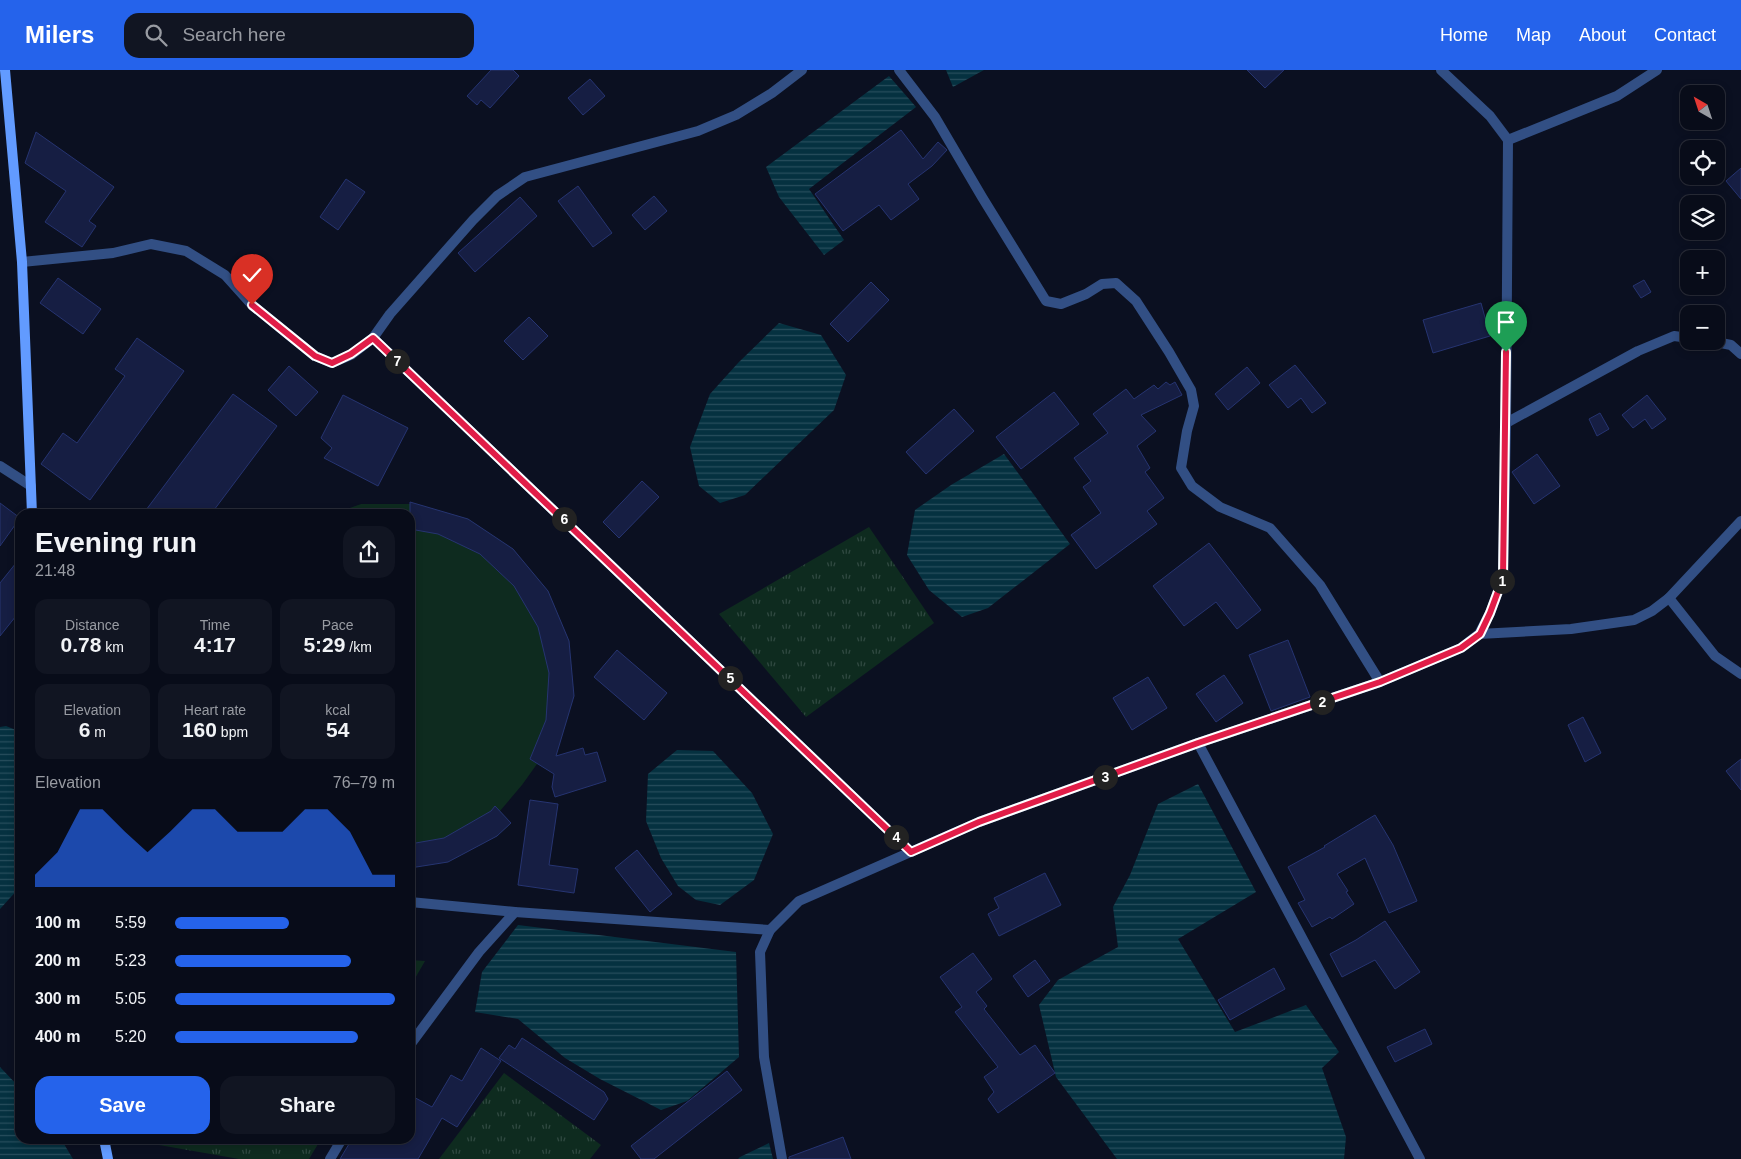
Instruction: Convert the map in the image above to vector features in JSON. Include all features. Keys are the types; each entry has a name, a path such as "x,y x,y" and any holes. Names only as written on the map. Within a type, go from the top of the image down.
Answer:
{"street":[{"path":"5,70 22,262 32,509"},
{"path":"22,262 113,252 151,244 186,251 225,275 252,305 315,356 332,363 351,354 373,338 396,307 473,220 497,196 525,177 698,131 736,115 772,93 802,70"},
{"path":"899,70 935,117 1046,301 1062,304 1086,294 1102,284 1116,283 1136,301 1191,390 1194,406 1187,431 1181,468 1192,486 1220,506 1270,528 1320,585 1380,682"},
{"path":"782,1159 764,1057 760,952 770,930 800,901 979,822 1198,743 1380,682 1461,648 1480,634 1503,578 1508,140 1490,116 1441,70"},
{"path":"1508,140 1617,96 1657,70"},
{"path":"1506,423 1638,351 1674,336 1680,337"},
{"path":"373,338 911,852"},
{"path":"1725,345 1741,354"},
{"path":"0,466 30,486"},
{"path":"1480,634 1571,629 1634,620 1652,611 1669,598 1741,521"},
{"path":"1669,598 1715,656 1741,674"},
{"path":"1198,743 1420,1159"},
{"path":"415,902 515,912 770,930"},
{"path":"415,1038 478,952 515,912"},
{"path":"105,1144 108,1159"},
{"path":"330,1159 339,1144"}],"green space":[{"path":"361,504 416,504 468,519 513,549 548,591 569,641 574,696 551,772 537,764 500,811 511,823 497,836 448,862 415,867 415,509 347,509"},
{"path":"869,527 934,623 806,717 719,614"},
{"path":"415,960 425,961 415,978"},
{"path":"504,1073 601,1145 590,1159 439,1159"},
{"path":"153,1144 318,1144 309,1159 239,1159"}],"water":[{"path":"946,70 984,70 953,87"},
{"path":"889,76 916,107 809,189 844,240 824,255 779,197 766,167"},
{"path":"779,323 821,335 846,375 834,410 745,495 720,503 699,486 690,447 710,394 738,363"},
{"path":"1004,454 1070,544 988,608 962,617 929,590 907,555 915,510 951,485"},
{"path":"6,726 15,730 15,892 0,909 0,727"},
{"path":"677,750 713,751 752,793 773,834 754,880 720,905 696,900 678,886 661,858 646,821 648,774"},
{"path":"1198,784 1256,892 1178,939 1235,1032 1306,1005 1339,1052 1322,1068 1346,1137 1344,1159 1117,1159 1056,1077 1039,1005 1058,980 1118,947 1113,907 1130,875 1158,804"},
{"path":"518,925 736,952 739,1057 687,1101 661,1110 600,1079 565,1058 518,1019 475,1012 482,972"},
{"path":"0,1067 15,1083 15,1144 64,1144 73,1159 0,1159"},
{"path":"769,1143 773,1159 738,1159 740,1157"}],"building":[{"path":"491,70 513,70 519,76 490,108 481,100 477,105 467,96"},
{"path":"1247,70 1284,70 1265,88"},
{"path":"590,79 605,96 583,115 568,98"},
{"path":"901,130 923,159 938,142 947,150 932,166 908,184 919,199 891,220 879,205 843,231 815,194"},
{"path":"36,132 114,187 89,221 96,226 82,247 45,222 66,191 25,163"},
{"path":"1741,168 1741,199 1726,181"},
{"path":"346,179 365,192 338,230 320,217"},
{"path":"578,186 612,233 593,247 558,201"},
{"path":"654,196 667,211 645,230 632,215"},
{"path":"520,197 537,216 475,272 458,253"},
{"path":"58,278 101,309 83,334 40,303"},
{"path":"1644,280 1651,292 1641,298 1633,286"},
{"path":"871,282 889,300 848,342 830,324"},
{"path":"1481,303 1490,336 1433,353 1423,320"},
{"path":"529,317 548,336 523,360 504,341"},
{"path":"137,338 184,371 90,500 41,464 63,433 77,443 125,376 115,369"},
{"path":"1295,365 1326,403 1312,413 1301,398 1288,408 1269,385"},
{"path":"289,366 318,392 296,416 268,390"},
{"path":"1247,367 1260,383 1228,410 1215,394"},
{"path":"1166,382 1170,385 1175,382 1182,395 1141,415 1156,431 1137,446 1150,468 1145,472 1164,498 1147,511 1157,524 1096,569 1071,535 1101,513 1083,487 1091,481 1074,458 1108,433 1093,414 1126,389 1134,399 1154,385 1158,389"},
{"path":"1054,392 1079,424 1021,469 996,437"},
{"path":"233,394 277,426 215,509 147,509"},
{"path":"343,395 408,428 378,486 324,458 332,448 321,438"},
{"path":"1647,395 1666,419 1652,429 1645,419 1633,428 1622,415"},
{"path":"954,409 974,431 926,474 906,452"},
{"path":"1600,413 1609,429 1597,436 1589,419"},
{"path":"1537,454 1560,486 1534,504 1512,472"},
{"path":"642,481 659,497 619,538 603,522"},
{"path":"410,502 468,519 513,549 548,591 569,641 574,696 556,756 583,748 585,755 597,752 606,781 555,797 552,787 554,774 530,759 546,720 549,673 538,627 514,586 480,554 438,534 415,530 415,509 410,509"},
{"path":"0,503 15,514 15,525 0,546"},
{"path":"1209,543 1261,610 1237,629 1216,602 1184,626 1153,586"},
{"path":"15,564 15,617 0,636 0,583"},
{"path":"1288,640 1310,697 1271,711 1249,655"},
{"path":"617,650 667,693 644,720 594,677"},
{"path":"1224,675 1243,703 1216,722 1196,694"},
{"path":"1148,677 1167,708 1132,730 1113,698"},
{"path":"1583,717 1601,753 1585,762 1568,725"},
{"path":"1741,759 1741,790 1726,771"},
{"path":"530,800 558,804 549,865 578,869 574,893 518,885"},
{"path":"495,806 511,823 497,836 448,862 415,867 415,843 444,838 491,811"},
{"path":"1375,815 1393,845 1417,901 1389,913 1365,858 1337,874 1354,904 1332,919 1330,917 1312,927 1298,903 1305,900 1288,867 1325,847"},
{"path":"637,850 672,894 650,912 615,868"},
{"path":"1045,873 1061,905 999,936 988,914 999,908 994,898"},
{"path":"1385,921 1420,972 1395,989 1375,960 1342,977 1330,954"},
{"path":"973,953 992,979 976,992 987,1006 984,1009 1020,1055 1035,1045 1055,1073 998,1113 988,1099 994,1092 984,1077 998,1067 955,1012 962,1007 940,977"},
{"path":"1035,960 1050,981 1028,997 1013,976"},
{"path":"1274,968 1285,989 1230,1020 1218,1000"},
{"path":"1425,1029 1432,1044 1395,1062 1387,1047"},
{"path":"522,1038 604,1092 608,1099 594,1120 499,1058 509,1045 515,1049"},
{"path":"481,1048 501,1061 457,1127 442,1118 418,1159 340,1159 349,1144 415,1144 415,1098 432,1107 451,1075 462,1081"},
{"path":"727,1071 742,1090 654,1159 641,1159 631,1146"},
{"path":"843,1137 851,1159 789,1159 789,1157"}],"route":[{"path":"252,305 315,356 332,363 351,354 373,338 911,852 979,822 1198,743 1380,682 1461,648 1480,634 1503,578 1506,352"}]}
